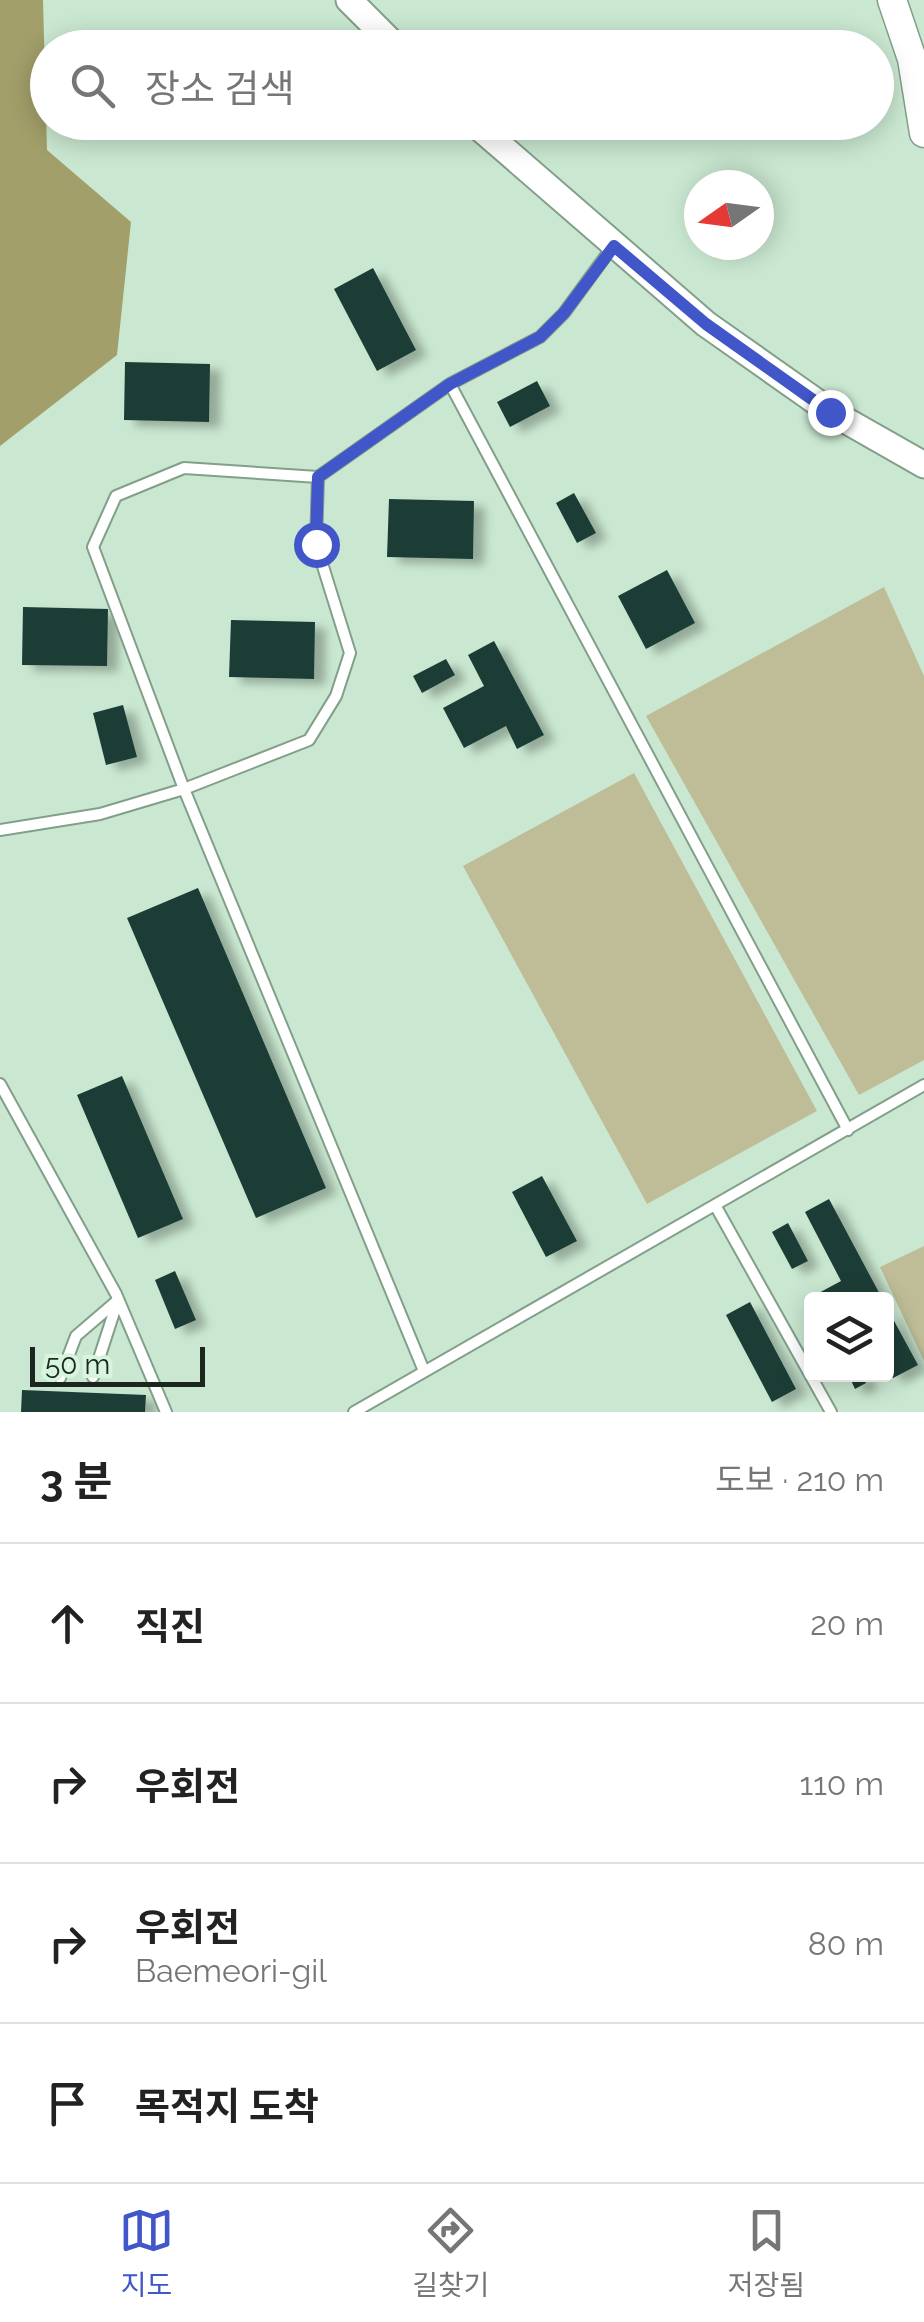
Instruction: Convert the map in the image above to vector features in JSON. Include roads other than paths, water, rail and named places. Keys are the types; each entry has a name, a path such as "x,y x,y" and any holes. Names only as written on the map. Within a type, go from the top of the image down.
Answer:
{"main road":[{"path":"892,0 912,59 924,133"}],"street":[{"path":"349,0 379,30"},
{"path":"493,140 721,335 830,412 924,465"}],"lane":[{"path":"424,1371 184,789 93,547 116,496 184,468 318,477 450,384 540,337 564,313 614,246"},
{"path":"450,384 848,1130"},
{"path":"0,830 100,814 184,789 309,740 336,696 350,652 316,544 318,477"},
{"path":"0,1084 118,1300 166,1412"},
{"path":"359,1411 924,1085"},
{"path":"715,1205 831,1412"},
{"path":"93,1376 118,1300"},
{"path":"60,1378 76,1336 118,1300"}]}
